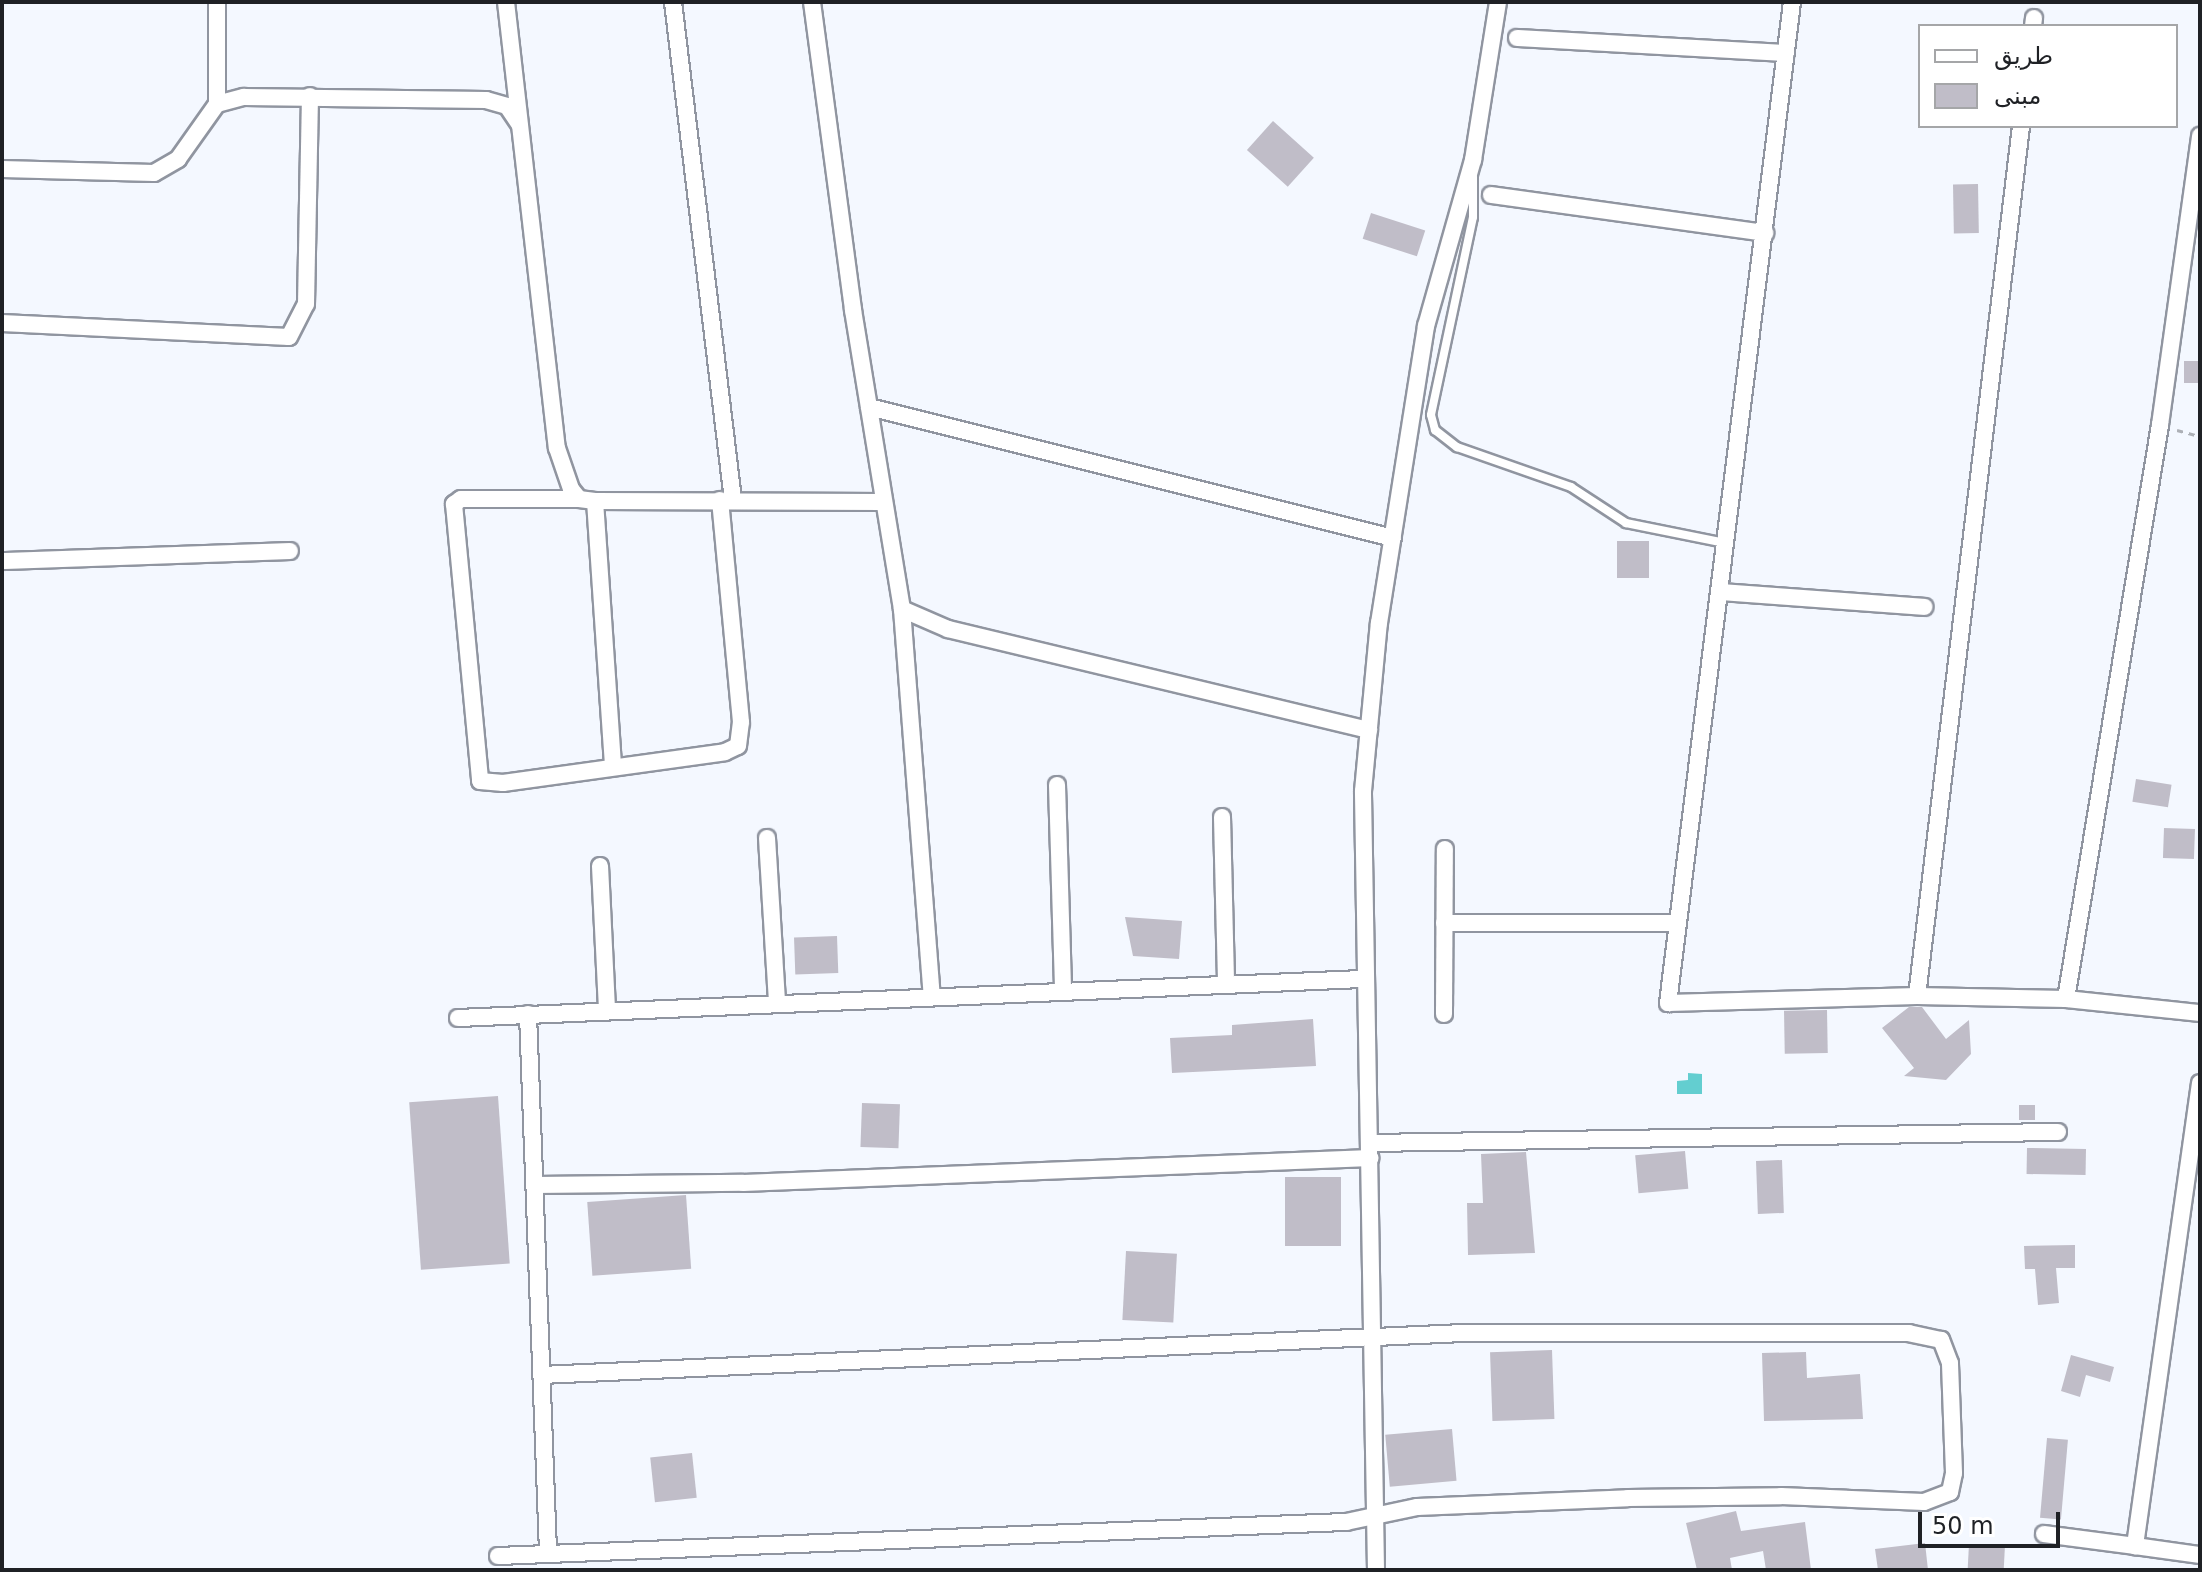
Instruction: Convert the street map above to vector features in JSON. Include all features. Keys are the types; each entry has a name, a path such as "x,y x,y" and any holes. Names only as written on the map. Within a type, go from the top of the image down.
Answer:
{"street":[{"path":"2,169 154,173 178,159 217,104 217,2"},
{"path":"506,2 557,448 563,477 587,500 613,764"},
{"path":"673,2 726,500 741,722 738,746 725,752 613,764 491,784 480,781 476,765 454,504 461,499 726,500 883,502"},
{"path":"812,2 883,502 902,609 932,996"},
{"path":"1376,1570 1369,1339 1371,1150 1363,979 1363,791 1393,538 1426,326 1473,160 1498,2"},
{"path":"1792,2 1728,544 1668,1003 1917,996 2066,999 2200,1013"},
{"path":"1517,38 1786,53"},
{"path":"217,104 244,97 310,96 486,100 507,106 520,126"},
{"path":"2,323 289,337 306,304 310,96"},
{"path":"1917,996 2021,128"},
{"path":"2066,999 2160,425 2200,136"},
{"path":"1491,195 1765,233"},
{"path":"869,407 1393,538"},
{"path":"2,561 290,551"},
{"path":"1722,592 1924,607"},
{"path":"902,609 948,629 1369,730"},
{"path":"1057,785 1063,991"},
{"path":"1222,817 1226,984"},
{"path":"767,838 777,1003"},
{"path":"1444,1014 1445,849"},
{"path":"600,866 607,1009"},
{"path":"1444,923 1678,923"},
{"path":"458,1018 607,1009 1363,979"},
{"path":"528,1014 548,1553"},
{"path":"2135,1546 2200,1083"},
{"path":"535,1185 743,1183 1371,1150 2058,1132"},
{"path":"498,1556 1346,1522 1375,1514 1628,1498 1781,1496 1924,1502 1950,1492 1954,1473 1950,1363 1941,1340 1928,1336 1463,1333 543,1375"},
{"path":"2044,1534 2200,1555"}],"lane":[{"path":"1473,160 1473,217 1431,415 1435,430 1457,447 1571,487 1626,523 1728,544"}],"path":[{"path":"2160,425 2200,436"}],"water":[{"path":"1688,1073 1702,1074 1702,1094 1677,1094 1677,1081 1688,1080"}],"building":[{"path":"1273,121 1314,158 1288,187 1247,150"},
{"path":"1953,184 1978,184 1979,233 1954,233"},
{"path":"1371,213 1425,231 1417,256 1363,239"},
{"path":"2184,361 2200,361 2200,383 2184,383"},
{"path":"1617,541 1649,541 1649,578 1617,578"},
{"path":"2136,779 2172,785 2168,807 2132,802"},
{"path":"2164,828 2195,829 2194,859 2163,858"},
{"path":"1125,917 1182,921 1179,959 1133,956"},
{"path":"837,936 838,973 795,974 794,938"},
{"path":"1909,1007 1922,1007 1946,1039 1969,1020 1971,1054 1946,1080 1904,1076 1914,1068 1882,1028"},
{"path":"1827,1010 1828,1053 1785,1054 1784,1011"},
{"path":"1313,1019 1316,1066 1172,1073 1170,1038 1232,1035 1232,1025"},
{"path":"498,1096 510,1264 421,1270 409,1102"},
{"path":"862,1103 900,1104 898,1148 860,1147"},
{"path":"2019,1105 2035,1105 2035,1120 2019,1120"},
{"path":"2027,1148 2086,1149 2086,1175 2027,1174"},
{"path":"1685,1151 1688,1189 1639,1193 1635,1155"},
{"path":"1526,1152 1535,1253 1468,1255 1467,1203 1483,1203 1481,1154"},
{"path":"1782,1160 1784,1213 1758,1214 1756,1161"},
{"path":"1285,1177 1341,1177 1341,1246 1285,1246"},
{"path":"686,1195 691,1269 592,1276 587,1202"},
{"path":"2075,1245 2075,1268 2056,1268 2059,1303 2038,1305 2035,1269 2025,1269 2024,1246"},
{"path":"1126,1251 1177,1254 1173,1323 1122,1320"},
{"path":"1552,1350 1554,1419 1492,1421 1490,1352"},
{"path":"1806,1352 1807,1378 1860,1374 1863,1419 1764,1421 1762,1353"},
{"path":"2071,1355 2114,1367 2110,1382 2086,1375 2080,1397 2061,1391"},
{"path":"1452,1429 1457,1481 1390,1487 1385,1435"},
{"path":"2047,1438 2068,1440 2061,1520 2040,1518"},
{"path":"692,1453 697,1498 655,1502 650,1457"},
{"path":"1736,1511 1741,1531 1805,1522 1811,1570 1766,1570 1763,1551 1730,1558 1732,1570 1697,1570 1686,1523"},
{"path":"1925,1543 1928,1570 1878,1570 1875,1549"},
{"path":"1969,1544 2005,1546 2004,1570 1968,1570"}]}
